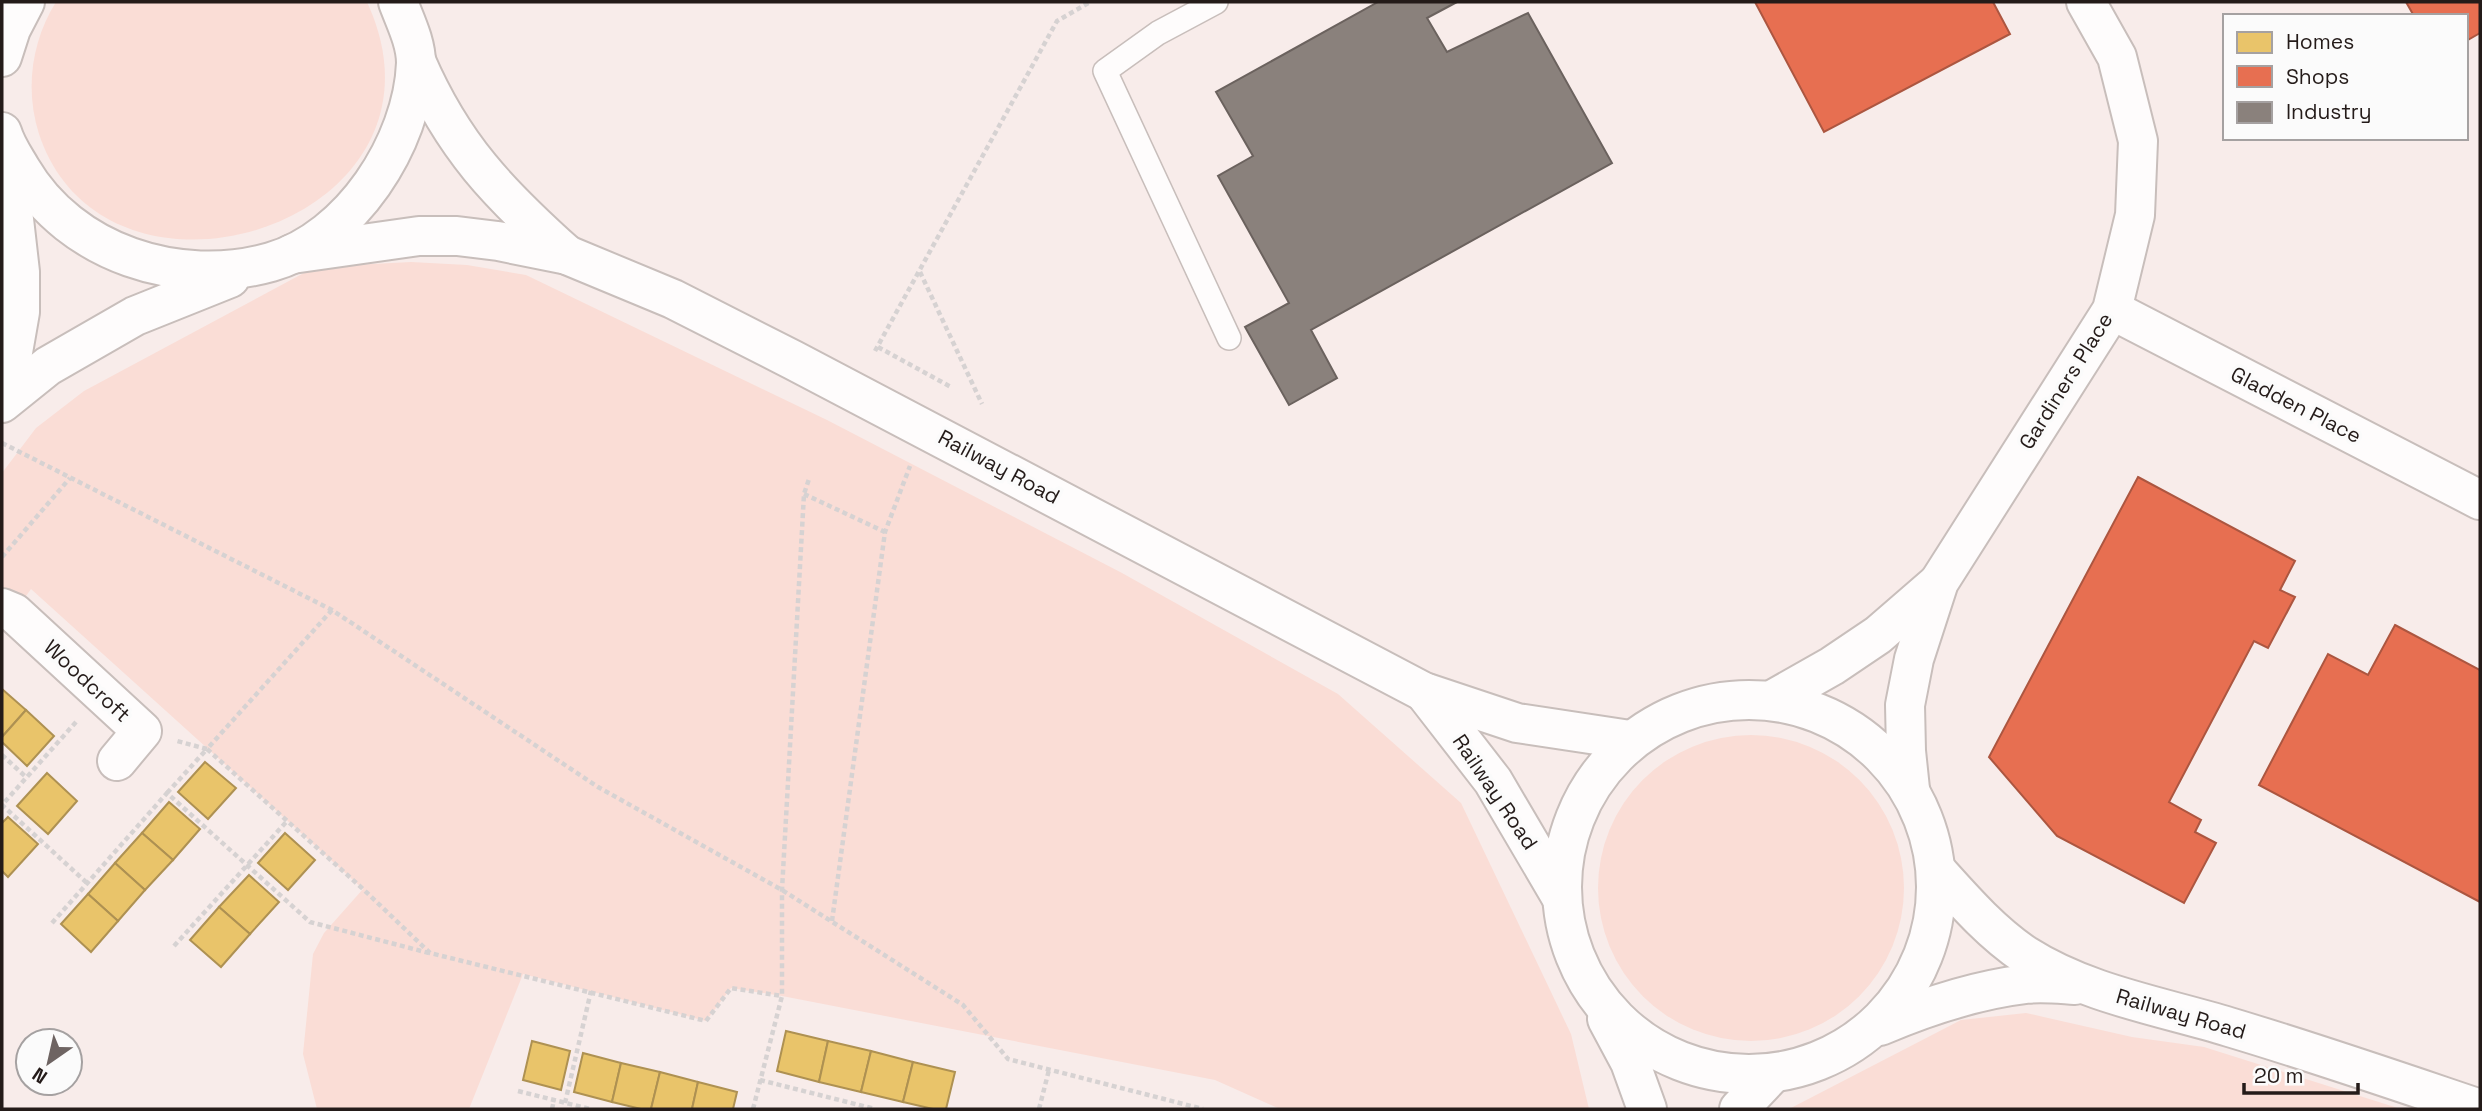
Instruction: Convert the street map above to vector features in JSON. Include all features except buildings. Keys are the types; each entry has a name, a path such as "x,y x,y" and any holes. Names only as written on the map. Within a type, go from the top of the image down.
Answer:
{"main road":[{"path":"2,57 11,29 25,2"},
{"name":"Railway Road","path":"398,2 429,92 451,130 482,172 515,208 567,255"},
{"path":"3,401 48,366 135,316 281,258 329,231 378,177 398,142 411,101 415,53 424,2"},
{"name":"Gardiners Place","path":"1910,789 1905,705 1914,659 1940,582 2112,310 2135,215 2138,141 2117,57 2086,2"},
{"path":"3,137 33,188 65,222 99,245 141,261 185,271 227,270 281,258"},
{"path":"3,137 20,272 20,312 3,401"},
{"name":"Railway Road","path":"281,258 419,236 457,236 498,241 567,255 685,305 924,427 1424,692 1517,723 1630,740"},
{"name":"Gladden Place","path":"2112,310 2480,500"},
{"name":"Gardiners Place","path":"1772,700 1832,666 1878,635 1940,582"},
{"name":"Woodcroft","path":"2,608 14,613 142,732 117,761"},
{"name":"Railway Road","path":"1424,692 1493,781 1560,895"},
{"path":"1592,992 1626,1030 1670,1058 1720,1073 1772,1074 1826,1059 1874,1028 1911,984 1933,929 1937,871 1928,828 1910,789 1874,746 1826,715 1772,700 1721,700 1673,714 1630,740 1591,783 1567,836 1560,895 1570,945 1592,992 1630,1062 1647,1109"},
{"name":"Railway Road","path":"1937,871 1977,916 2024,954 2081,985 2265,1038 2480,1109"},
{"name":"Railway Road","path":"1874,1028 1926,1007 1979,991 2029,984 2081,985"},
{"path":"1739,1109 1772,1074"}],"lane":[{"path":"1216,2 1158,33 1104,71 1229,338"}],"path":[{"path":"951,387 876,349 1057,21 1090,2"},
{"path":"919,271 982,404"},
{"path":"2,443 332,610 598,787 782,890 963,1005 1008,1059 1203,1109"},
{"path":"832,921 885,532 910,466"},
{"path":"2,557 71,478"},
{"path":"752,1109 782,996 782,890 804,494 809,479"},
{"path":"804,494 885,532"},
{"path":"52,923 332,610"},
{"path":"87,883 2,804 102,694"},
{"path":"142,732 207,748 430,953"},
{"path":"2,755 27,778"},
{"path":"167,793 310,922 706,1021 731,988 782,996"},
{"path":"174,946 288,820"},
{"path":"565,1103 591,991"},
{"path":"1039,1109 1049,1070"},
{"path":"760,1080 875,1109"},
{"path":"518,1091 590,1109"},
{"path":"552,1109 554,1100"}],"shaded area":[{"path":"56,2 367,2 385,79 368,144 326,194 266,227 199,239 133,230 77,196 39,134 32,100 33,66 41,33"},
{"path":"411,262 467,265 526,275 827,420 1122,573 1338,694 1461,803 1571,1034 1589,1109 1280,1109 1215,1080 782,996 731,988 706,1021 523,974 469,1109 317,1109 303,1054 313,954 324,933 363,889 31,589 14,613 2,605 2,473 36,428 84,391 315,267"},
{"path":"1751,735 1781,738 1809,747 1836,761 1859,780 1878,803 1892,830 1901,858 1904,888 1901,918 1892,946 1878,973 1859,996 1836,1015 1809,1029 1781,1038 1751,1041 1721,1038 1693,1029 1666,1015 1643,996 1624,973 1610,946 1601,918 1598,888 1601,858 1610,830 1624,803 1643,780 1666,761 1693,747 1721,738"},
{"path":"2026,1013 2132,1037 2204,1047 2401,1109 1789,1109 1961,1020"}]}
